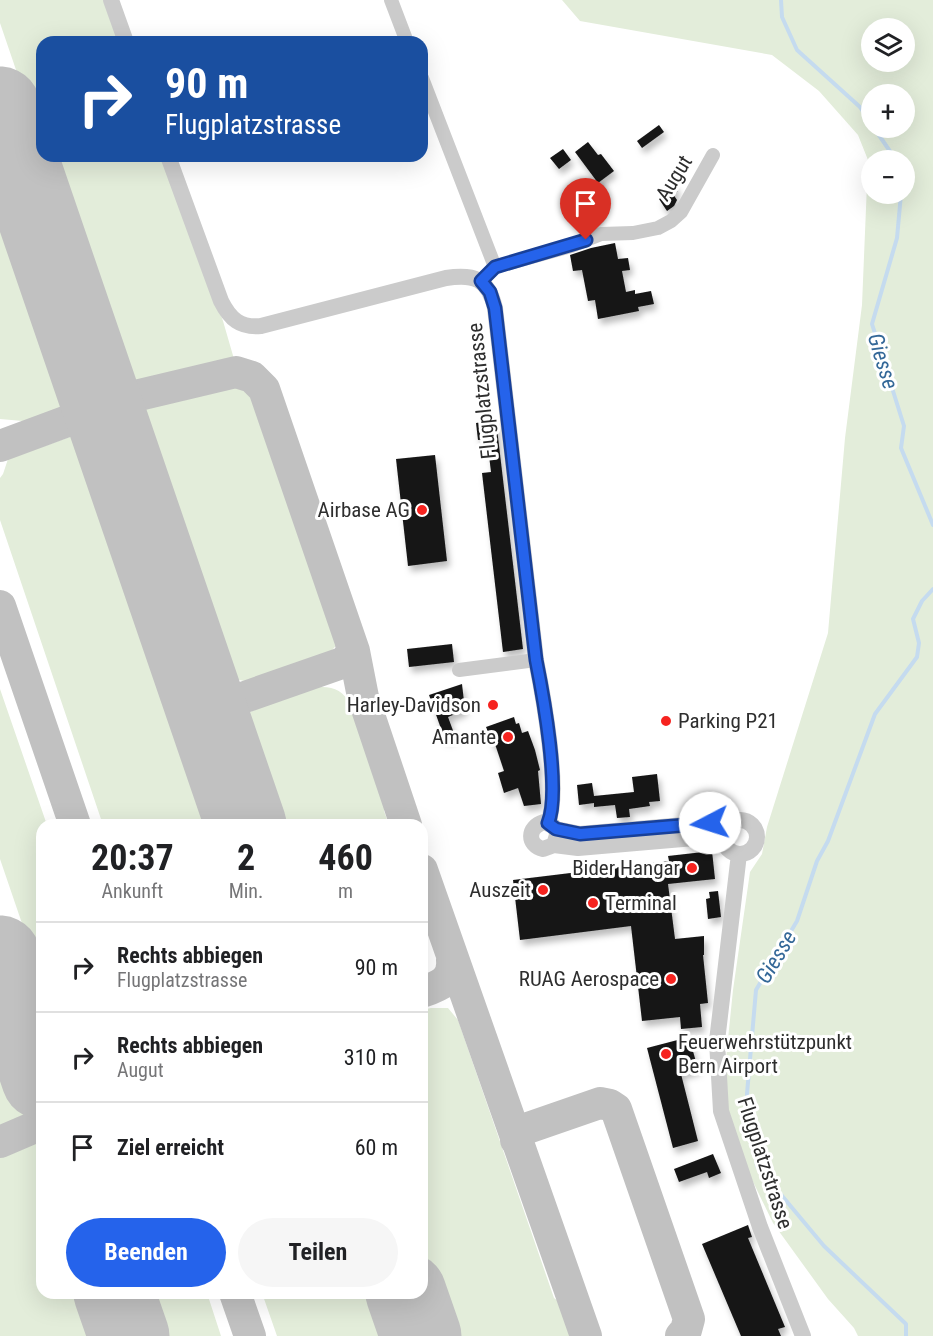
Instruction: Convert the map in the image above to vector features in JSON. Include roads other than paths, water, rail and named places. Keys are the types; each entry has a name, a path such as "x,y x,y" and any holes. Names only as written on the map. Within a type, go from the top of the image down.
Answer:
{"street":[{"path":"111,0 124,36"},
{"path":"391,0 405,36"},
{"path":"170,162 221,301 231,318 242,325 261,326 446,278 464,277 481,281 495,267 428,94"},
{"name":"Augut","path":"495,267 571,246 601,234 633,233 658,228 681,212 713,154"},
{"name":"Flugplatzstrasse","path":"481,281 490,292 495,308 536,660 542,688 551,764 553,832"},
{"path":"459,670 536,660"},
{"path":"738,819 746,821 756,831 757,836 755,846 747,853 739,854 730,852 723,843 703,837 578,848 553,832 580,834 738,819"},
{"path":"723,843 723,831 731,821"},
{"name":"Flugplatzstrasse","path":"739,854 717,1041 721,1111 760,1227 803,1336"}],"waterway":[{"name":"Giesse","path":"781,0 782,17 797,50 861,108"},
{"name":"Giesse","path":"881,138 889,150"},
{"name":"Giesse","path":"900,204 897,238 872,324 904,426 901,448 933,525"},
{"name":"Giesse","path":"906,1336 906,1324 824,1246 757,1166 747,1094 756,990 797,921 817,861 828,841 875,714 917,657 919,643 913,619 922,601 933,589"}],"place":[{"name":"Airbase AG","path":"422,510"},
{"name":"Harley-Davidson","path":"493,705"},
{"name":"Parking P21","path":"666,721"},
{"name":"Amante","path":"508,737"},
{"name":"Bider Hangar","path":"692,868"},
{"name":"Auszeit","path":"543,890"},
{"name":"Terminal","path":"593,903"},
{"name":"RUAG Aerospace","path":"671,979"},
{"name":"Feuerwehrstützpunkt Bern Airport","path":"666,1054"}]}
